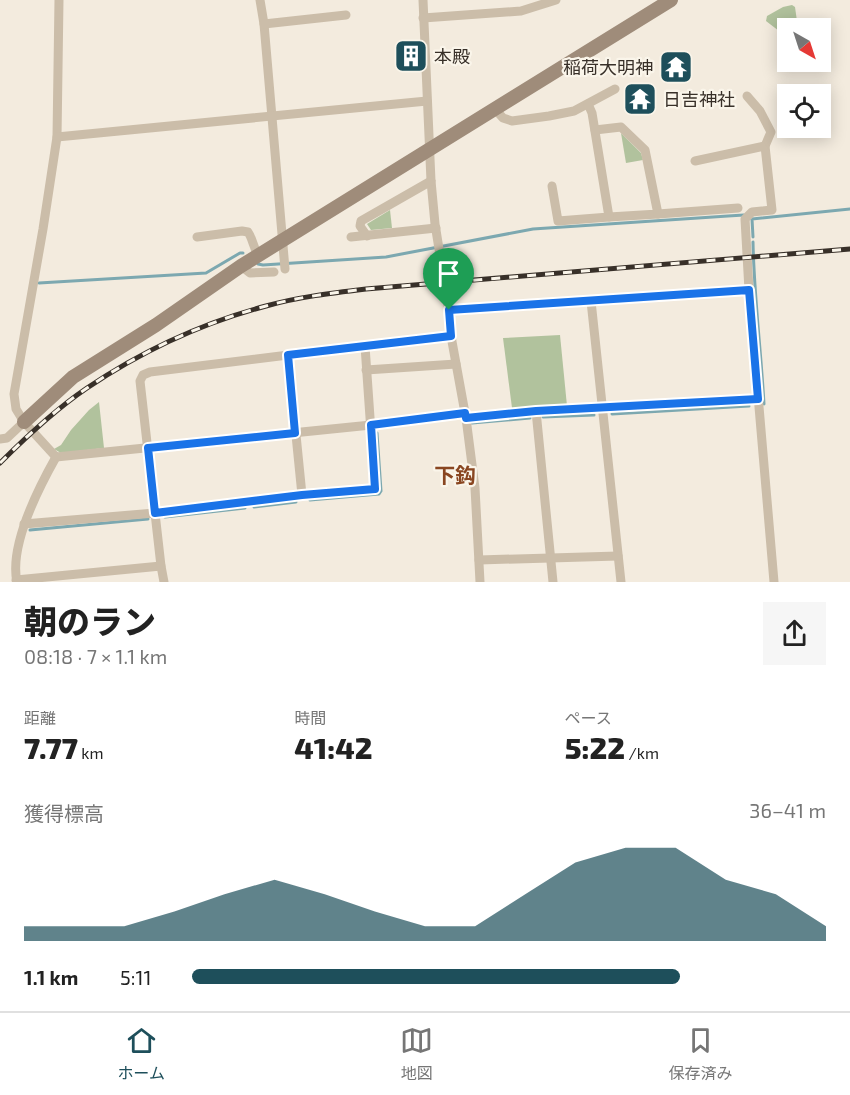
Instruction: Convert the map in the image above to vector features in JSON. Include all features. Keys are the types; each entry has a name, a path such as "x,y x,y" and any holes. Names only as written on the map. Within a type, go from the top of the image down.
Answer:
{"street":[{"path":"56,457 24,422 16,409 14,394 57,137 59,0"},
{"path":"260,0 285,265"},
{"path":"423,0 431,181 451,336 466,415 475,488 480,582"},
{"path":"423,18 521,10 556,0"},
{"path":"0,439 8,438 73,377 156,325 241,266 671,0"},
{"path":"264,24 346,15"},
{"path":"495,109 503,118 512,121 549,116 574,111 615,89"},
{"path":"747,96 760,111 771,132 765,146 772,210 748,216 749,290 774,582"},
{"path":"57,137 427,101"},
{"path":"588,104 592,113 609,217"},
{"path":"595,130 621,127 645,150 658,214"},
{"path":"695,160 765,146"},
{"path":"367,236 360,226 362,221 431,181"},
{"path":"552,186 558,221 738,208"},
{"path":"351,237 436,228"},
{"path":"198,237 248,232 259,256"},
{"path":"241,266 250,273 274,272"},
{"path":"449,310 749,290"},
{"path":"591,301 621,582"},
{"path":"164,582 140,381 143,375 150,372 451,336"},
{"path":"24,524 155,513 302,495 375,489 365,346"},
{"path":"288,355 302,495"},
{"path":"366,370 456,364"},
{"path":"56,457 466,415 758,399"},
{"path":"536,411 553,582"},
{"path":"56,457 40,486 24,524 14,569 16,581 161,566"},
{"path":"479,560 618,556"}],"green space":[{"path":"792,5 795,7 797,18 777,18 777,29 766,21 767,16"},
{"path":"621,133 641,153 643,160 626,163"},
{"path":"390,210 392,228 371,230 367,224"},
{"path":"560,335 567,406 512,408 503,338"},
{"path":"99,402 104,448 61,453 54,449 61,445 71,430"}],"waterway":[{"path":"753,237 752,219 850,209"},
{"path":"258,264 386,257 533,229 744,215 752,219"},
{"path":"753,242 764,404"},
{"path":"39,283 206,273 243,253"},
{"path":"612,414 749,406"},
{"path":"543,417 594,415"},
{"path":"472,423 530,418"},
{"path":"310,500 379,494 381,491 377,433"},
{"path":"254,507 296,502"},
{"path":"165,517 245,508"},
{"path":"30,530 148,519"}],"railway":[{"path":"0,463 64,405 129,362 196,330 278,303 366,289 850,249"}],"place":[{"name":"本殿","path":"411,56"},
{"name":"稲荷大明神","path":"676,67"},
{"name":"日吉神社","path":"640,99"}],"district":[{"name":"下鈎","path":"455,474"}],"route":[{"path":"749,290 758,399 536,411 466,418 465,413 371,425 375,489 302,495 155,513 148,448 295,433 288,355 451,336 449,310 749,290"}]}
